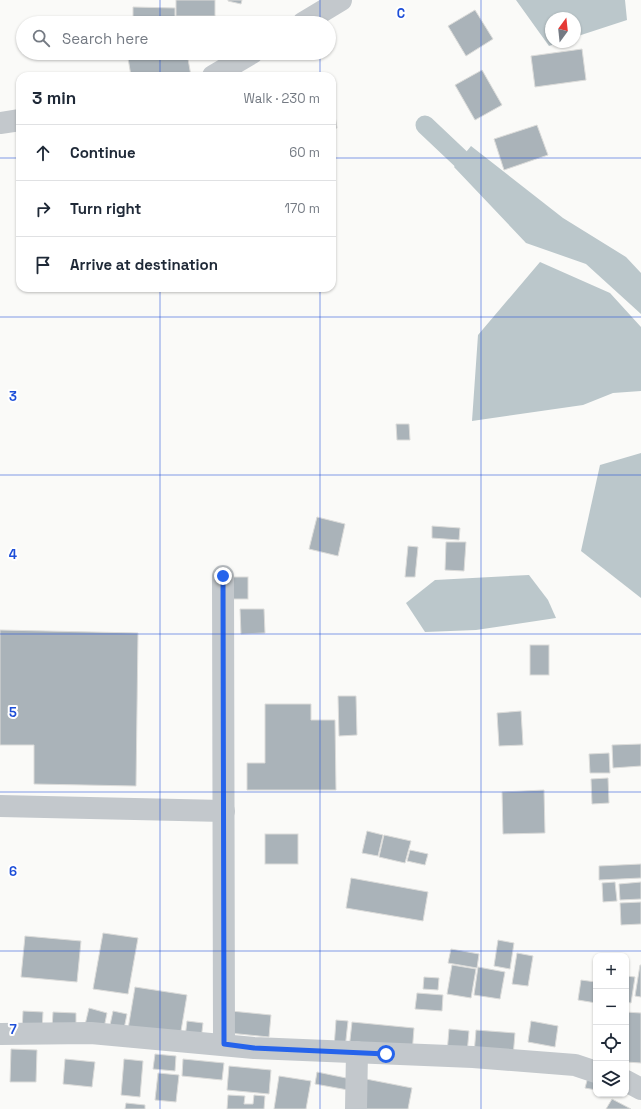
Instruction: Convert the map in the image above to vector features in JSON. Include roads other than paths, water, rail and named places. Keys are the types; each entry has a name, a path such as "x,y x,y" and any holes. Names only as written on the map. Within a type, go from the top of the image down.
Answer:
{"street":[{"path":"315,16 341,0"},
{"path":"220,72 240,60"},
{"path":"0,123 16,121"},
{"path":"223,576 224,1044"},
{"path":"0,806 224,811"},
{"path":"0,1034 91,1034 224,1044 254,1048 473,1057 567,1065 593,1071"},
{"path":"356,1109 357,1052"},
{"path":"629,1083 641,1089"}],"waterway":[{"path":"425,125 480,177"}]}
